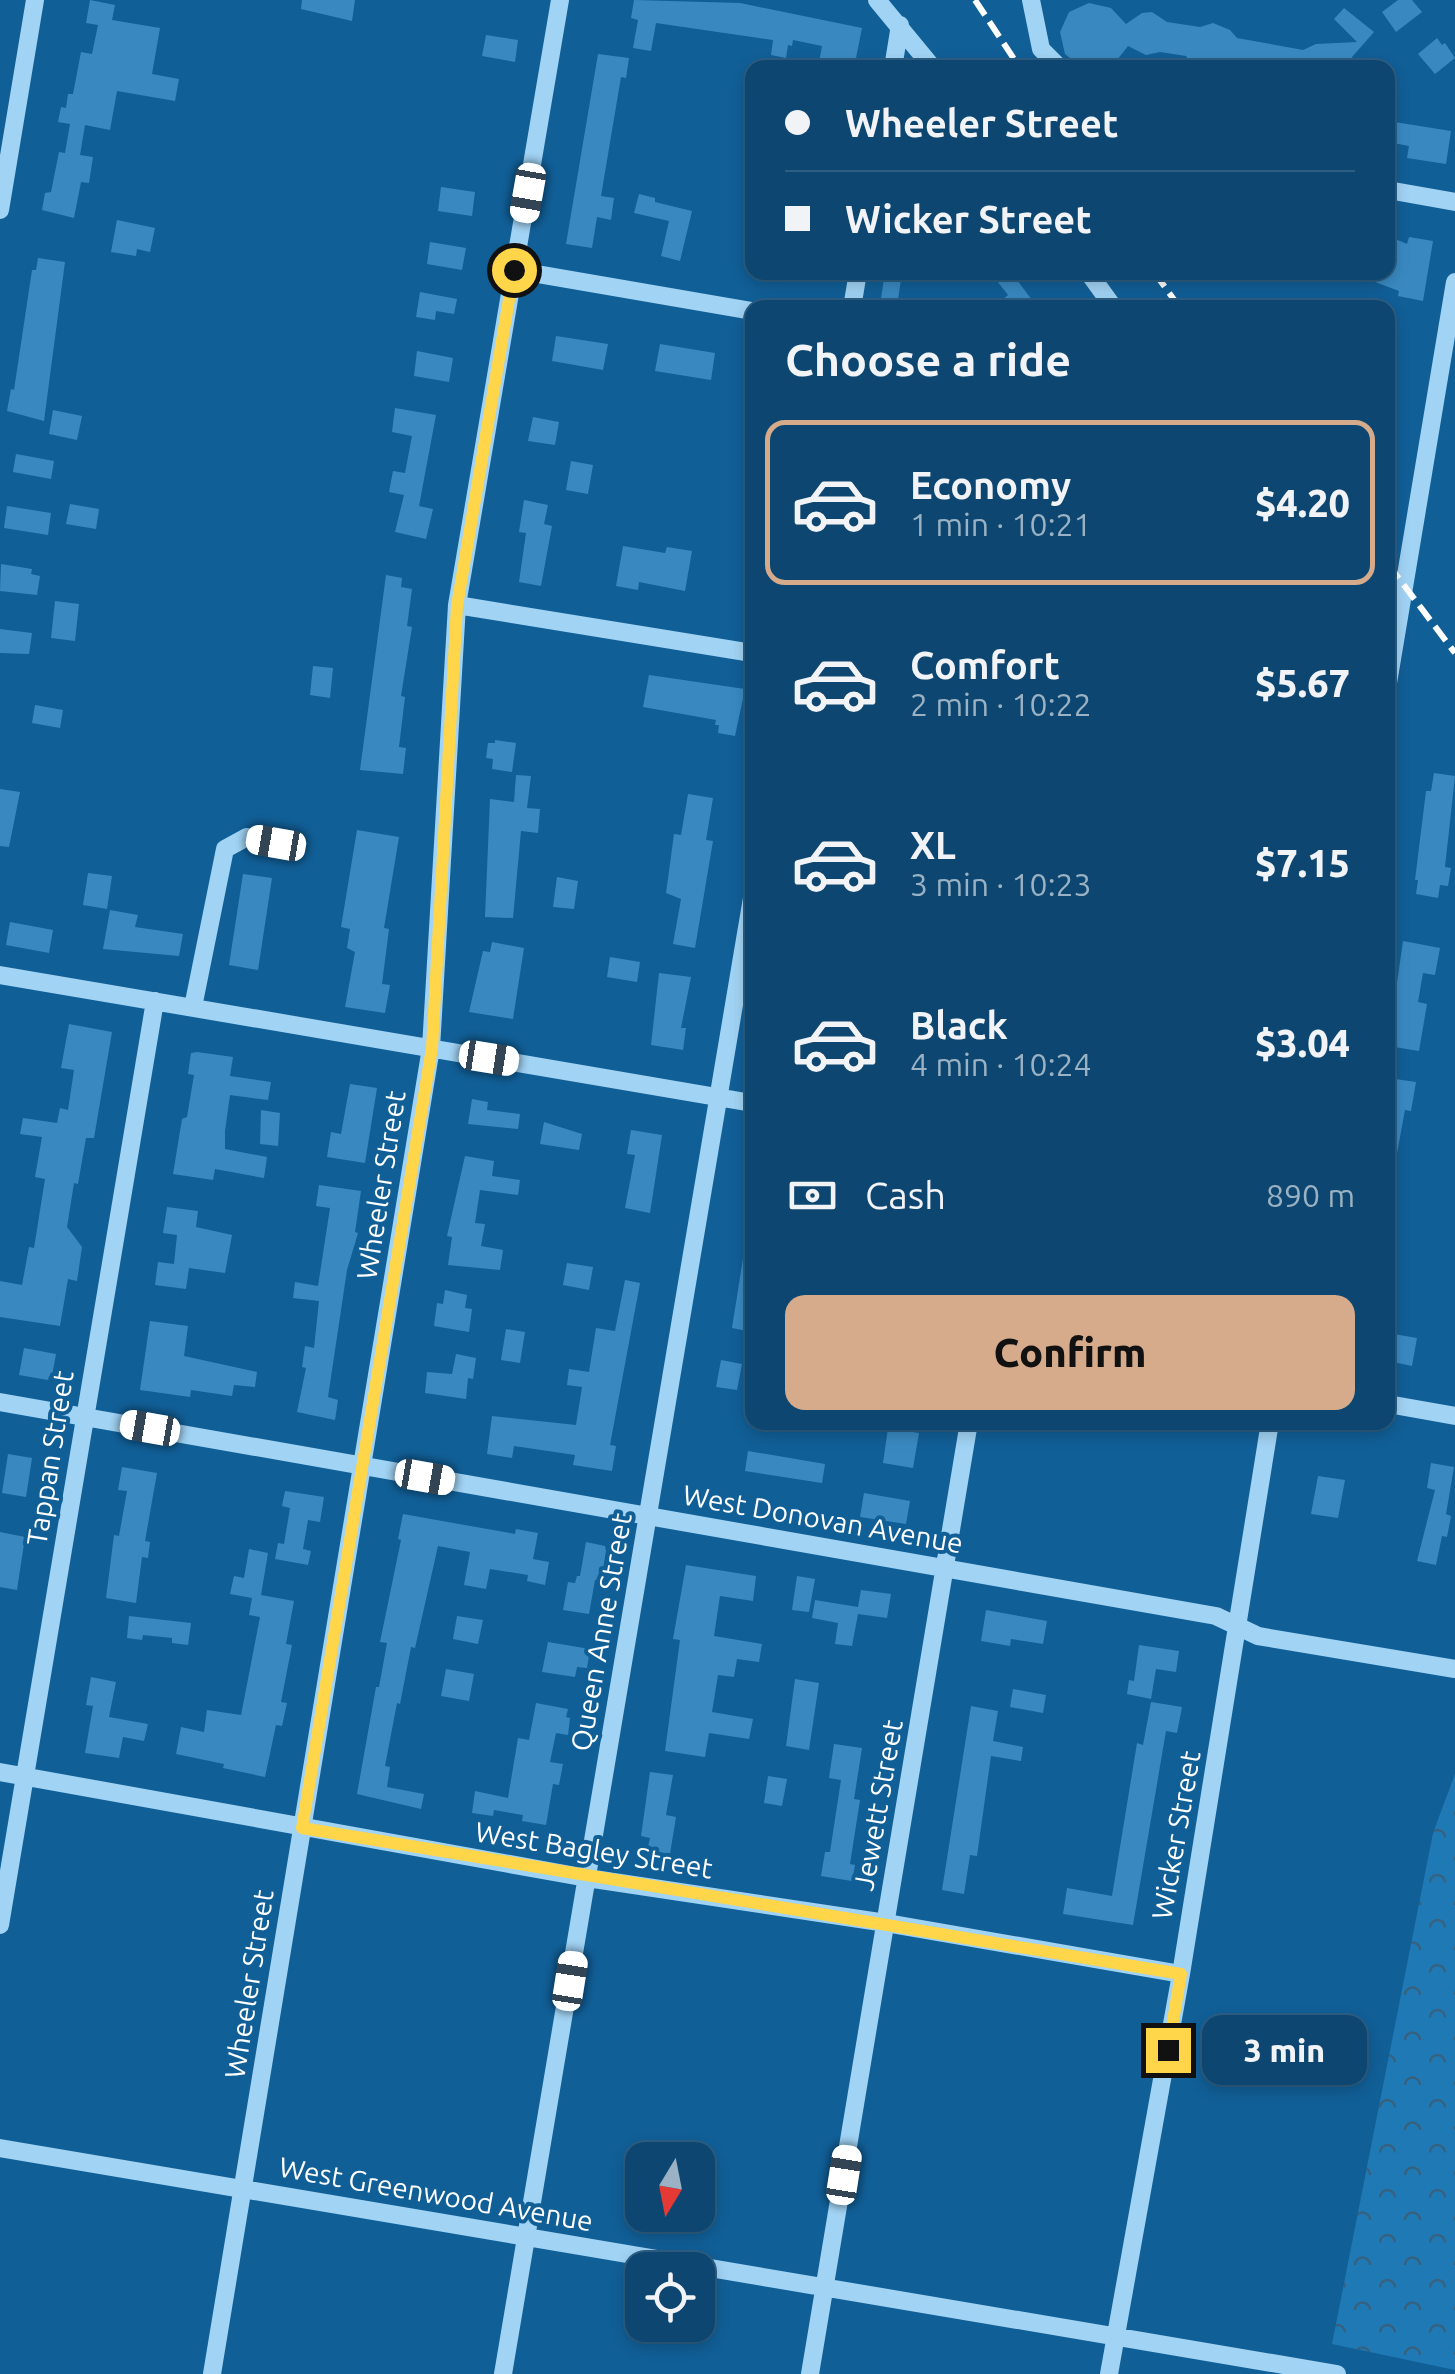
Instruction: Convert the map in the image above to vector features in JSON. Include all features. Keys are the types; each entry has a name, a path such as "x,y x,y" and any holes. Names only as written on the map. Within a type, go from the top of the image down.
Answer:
{"street":[{"path":"0,210 34,0"},
{"name":"Wheeler Street","path":"212,2374 432,1048 457,606 560,0"},
{"path":"876,0 927,60"},
{"path":"1031,0 1041,50 1052,60"},
{"path":"894,60 900,25"},
{"path":"1395,191 1455,202"},
{"path":"514,270 745,310"},
{"path":"1395,632 1403,604 1455,282"},
{"path":"457,606 745,652"},
{"path":"192,1008 225,850 246,838 276,843"},
{"name":"Queen Anne Street","path":"504,2374 745,940"},
{"path":"0,975 745,1102"},
{"name":"Tappan Street","path":"0,1924 155,1001"},
{"name":"West Donovan Avenue","path":"0,1402 1216,1616 1258,1636 1455,1669"},
{"path":"1395,1405 1455,1416"},
{"name":"Jewett Street","path":"810,2374 969,1430"},
{"name":"Wicker Street","path":"1109,2374 1181,1974 1269,1430"},
{"name":"West Bagley Street","path":"0,1772 587,1878 886,1923 1181,1974"},
{"name":"West Greenwood Avenue","path":"0,2148 1337,2374"}],"green space":[{"path":"1455,1774 1455,2370 1332,2344 1433,1833"}],"building":[{"path":"90,0 115,5 112,20 160,28 152,74 179,79 175,101 117,91 110,130 85,125 80,155 93,157 89,183 81,182 74,218 42,210 45,193 51,192 59,152 65,153 70,124 58,122 61,107 66,108 68,94 73,94 81,52 92,54 98,25 86,23"},
{"path":"302,0 355,0 352,21 301,9"},
{"path":"634,0 740,3 862,28 856,60 819,60 822,46 793,40 786,58 771,55 773,40 656,23 651,51 633,48 638,20 631,18"},
{"path":"1398,0 1412,0 1422,12 1396,32 1382,12"},
{"path":"1089,3 1111,8 1126,24 1142,13 1152,12 1167,22 1200,27 1213,23 1230,30 1237,38 1303,50 1316,44 1357,42 1334,19 1344,8 1374,32 1353,60 1188,60 1186,56 1160,52 1146,55 1128,46 1117,60 1073,60 1065,54 1060,32 1069,12"},
{"path":"486,35 518,40 515,62 482,56"},
{"path":"1437,38 1455,58 1435,74 1418,54"},
{"path":"598,54 629,58 626,78 621,77 601,196 614,198 611,220 597,217 592,248 566,244"},
{"path":"1395,122 1451,131 1446,164 1407,158 1409,146 1395,143"},
{"path":"441,187 475,192 472,216 438,211"},
{"path":"639,194 692,211 680,261 661,256 669,221 634,213"},
{"path":"117,220 155,228 150,252 137,249 136,256 111,252"},
{"path":"1409,237 1433,241 1423,301 1398,296 1399,291 1370,280 1395,280 1395,239 1407,244"},
{"path":"430,242 466,248 462,270 427,264"},
{"path":"38,258 65,262 44,421 7,411 11,389 14,390 32,270 36,270"},
{"path":"884,280 901,280 898,300 881,300"},
{"path":"996,280 1017,280 1032,300 1002,300 1008,295"},
{"path":"420,292 457,299 454,314 436,311 435,320 416,317"},
{"path":"556,336 608,344 603,370 552,361"},
{"path":"660,344 715,353 711,380 655,371"},
{"path":"417,351 453,358 449,382 414,376"},
{"path":"395,408 436,415 419,506 433,509 426,539 395,532 404,495 389,492 393,471 405,473 412,436 392,432"},
{"path":"53,410 82,416 77,440 49,434"},
{"path":"533,417 559,422 555,445 528,441"},
{"path":"16,454 54,461 51,479 13,472"},
{"path":"571,461 593,465 588,494 566,490"},
{"path":"524,500 548,505 544,524 552,526 541,586 519,582 526,533 519,532"},
{"path":"70,504 99,509 96,529 66,524"},
{"path":"7,506 51,513 48,535 4,528"},
{"path":"623,546 665,553 667,547 692,551 685,591 639,582 638,590 616,586"},
{"path":"1,564 32,569 31,574 40,576 37,595 0,591"},
{"path":"386,575 402,578 401,587 412,589 407,626 412,627 401,696 405,697 399,747 406,748 403,774 360,770"},
{"path":"55,601 79,604 75,641 51,638"},
{"path":"0,629 32,633 29,654 0,653"},
{"path":"313,666 333,668 330,698 310,695"},
{"path":"649,675 745,689 735,736 718,733 716,720 643,707"},
{"path":"35,705 63,710 60,728 32,723"},
{"path":"488,743 516,743 512,772 492,769 493,759 486,758"},
{"path":"1434,773 1455,776 1445,867 1451,868 1448,886 1440,885 1438,898 1416,894 1415,880 1426,791 1431,791"},
{"path":"516,775 531,776 527,808 540,809 538,833 521,831 513,918 485,917 490,799 514,802"},
{"path":"0,789 20,792 9,847 0,846"},
{"path":"688,794 713,798 706,840 713,841 695,948 673,944 681,899 666,893 674,834 681,835"},
{"path":"357,830 399,837 384,928 389,929 382,984 390,985 385,1013 345,1007 355,952 347,948 350,929 341,927"},
{"path":"88,873 112,876 107,909 83,905"},
{"path":"243,874 272,878 258,970 229,965"},
{"path":"557,877 578,881 574,909 553,907"},
{"path":"110,910 138,915 135,927 183,934 179,956 103,949"},
{"path":"10,922 53,930 49,953 6,945"},
{"path":"1403,941 1440,948 1435,975 1423,973 1418,1002 1427,1004 1419,1051 1395,1047 1395,997"},
{"path":"492,942 524,948 513,1019 469,1012 483,951 490,952"},
{"path":"610,957 640,962 637,982 607,977"},
{"path":"659,973 691,977 681,1028 686,1028 683,1050 651,1045"},
{"path":"69,1024 112,1032 94,1138 86,1138 78,1184 74,1183 67,1227 82,1247 77,1281 68,1279 60,1326 0,1317 0,1281 22,1285 29,1247 34,1248 45,1179 35,1177 42,1137 20,1134 23,1118 57,1123 60,1108 68,1110 74,1070 61,1068"},
{"path":"191,1053 233,1057 230,1076 271,1082 268,1100 230,1095 225,1131 225,1149 267,1157 264,1178 215,1169 213,1180 173,1174 194,1075 188,1074"},
{"path":"1395,1079 1416,1082 1411,1111 1405,1110 1395,1164"},
{"path":"350,1084 377,1088 365,1163 327,1157 331,1132 341,1134"},
{"path":"472,1099 488,1102 487,1110 520,1114 518,1129 468,1124"},
{"path":"261,1110 280,1113 278,1146 260,1144"},
{"path":"544,1122 582,1134 579,1150 540,1144"},
{"path":"631,1130 662,1135 650,1213 625,1208 635,1155 627,1154"},
{"path":"465,1156 494,1161 492,1176 520,1180 518,1195 480,1190 475,1223 485,1224 481,1246 503,1250 500,1270 448,1265 452,1237 447,1236"},
{"path":"319,1185 361,1191 355,1232 358,1233 347,1270 328,1397 338,1400 335,1420 297,1412 306,1368 302,1367 305,1346 314,1348 319,1301 293,1298 295,1282 318,1286 330,1208 316,1206"},
{"path":"167,1207 198,1211 196,1227 232,1235 225,1273 189,1268 186,1289 155,1285 158,1262 174,1264 177,1235 163,1233"},
{"path":"744,1252 745,1252 745,1331 732,1328"},
{"path":"567,1263 593,1267 589,1290 563,1285"},
{"path":"625,1280 640,1283 610,1445 616,1446 612,1471 573,1465 575,1455 514,1446 512,1458 487,1454 492,1416 576,1425 582,1387 567,1385 569,1369 589,1372 596,1328 615,1331"},
{"path":"445,1290 467,1295 465,1308 472,1309 469,1332 434,1326 437,1303 443,1304"},
{"path":"150,1321 188,1326 184,1356 257,1372 255,1387 234,1385 232,1396 191,1390 190,1397 140,1390"},
{"path":"506,1329 525,1332 520,1363 501,1360"},
{"path":"1395,1334 1417,1338 1412,1366 1395,1362"},
{"path":"24,1348 56,1354 48,1380 19,1375"},
{"path":"456,1354 476,1358 473,1379 468,1378 466,1399 425,1393 427,1372 452,1374"},
{"path":"721,1360 742,1364 737,1390 716,1387"},
{"path":"888,1430 919,1433 913,1468 883,1463"},
{"path":"748,1451 825,1464 822,1483 745,1471"},
{"path":"8,1454 32,1458 26,1497 2,1493"},
{"path":"1431,1463 1454,1467 1446,1514 1451,1516 1436,1565 1417,1561 1435,1490 1427,1488"},
{"path":"122,1467 157,1473 145,1541 150,1542 148,1558 142,1557 136,1603 106,1598 114,1535 119,1536 127,1491 118,1490"},
{"path":"1318,1476 1345,1480 1338,1518 1311,1514"},
{"path":"285,1491 324,1497 320,1522 308,1520 303,1549 311,1551 308,1565 275,1559 278,1543 284,1544 290,1508 282,1506"},
{"path":"864,1493 910,1501 906,1524 860,1517"},
{"path":"403,1514 515,1534 516,1529 538,1533 533,1559 549,1562 545,1585 527,1581 528,1575 490,1569 486,1589 464,1585 470,1552 438,1546 415,1648 411,1647 400,1704 397,1703 385,1766 390,1767 387,1787 424,1794 421,1809 357,1794 387,1643 380,1642"},
{"path":"0,1532 25,1537 17,1590 0,1587"},
{"path":"586,1542 605,1546 606,1551 601,1581 595,1580 589,1614 563,1610 568,1582 575,1583 580,1576"},
{"path":"249,1549 268,1553 261,1595 294,1601 286,1644 292,1645 281,1702 287,1703 282,1726 276,1725 265,1777 176,1754 181,1727 204,1732 207,1710 241,1715 260,1617 249,1615 252,1598 230,1594 234,1576 244,1578"},
{"path":"686,1565 756,1576 753,1601 720,1596 714,1636 762,1644 759,1662 737,1659 734,1677 718,1675 712,1712 753,1719 749,1739 709,1733 705,1757 665,1751 680,1640 673,1639"},
{"path":"797,1576 815,1579 809,1612 792,1610"},
{"path":"861,1590 891,1594 887,1618 858,1614 852,1646 835,1644 838,1623 812,1618 815,1600 858,1607"},
{"path":"986,1610 1047,1621 1043,1644 1011,1639 1010,1646 981,1641"},
{"path":"129,1616 191,1623 188,1645 172,1643 172,1638 127,1638"},
{"path":"457,1616 483,1620 478,1644 453,1639"},
{"path":"548,1642 590,1649 587,1668 577,1667 575,1677 542,1672"},
{"path":"1139,1645 1179,1651 1176,1672 1156,1669 1151,1699 1127,1694 1129,1680 1134,1681"},
{"path":"446,1669 474,1674 469,1701 441,1696"},
{"path":"91,1677 116,1682 109,1717 148,1724 144,1741 123,1737 119,1758 85,1753 93,1706 86,1705"},
{"path":"795,1679 819,1683 809,1750 786,1746"},
{"path":"1013,1689 1046,1695 1043,1713 1010,1707"},
{"path":"1151,1702 1182,1707 1177,1733 1166,1731 1133,1925 1063,1914 1067,1888 1112,1896 1137,1743 1143,1745"},
{"path":"536,1703 568,1709 566,1717 570,1718 568,1735 556,1733 550,1762 563,1764 559,1785 553,1784 546,1825 522,1821 523,1815 494,1810 493,1816 472,1813 475,1791 508,1798 518,1738 529,1740"},
{"path":"971,1706 998,1711 993,1741 1023,1747 1021,1761 991,1756 977,1856 970,1855 964,1894 942,1890"},
{"path":"834,1744 862,1748 854,1799 860,1800 850,1864 855,1865 852,1881 821,1876 825,1852 830,1852 841,1780 829,1778"},
{"path":"650,1772 673,1775 666,1815 676,1817 670,1854 647,1851 650,1838 641,1836"},
{"path":"768,1776 787,1779 782,1806 764,1803"}],"railway":[{"path":"975,0 1015,60"},
{"path":"1160,280 1174,300"},
{"path":"1395,573 1455,653"}],"route":[{"path":"514,270 457,606 432,1048 302,1828 1181,1974 1168,2050"}]}
